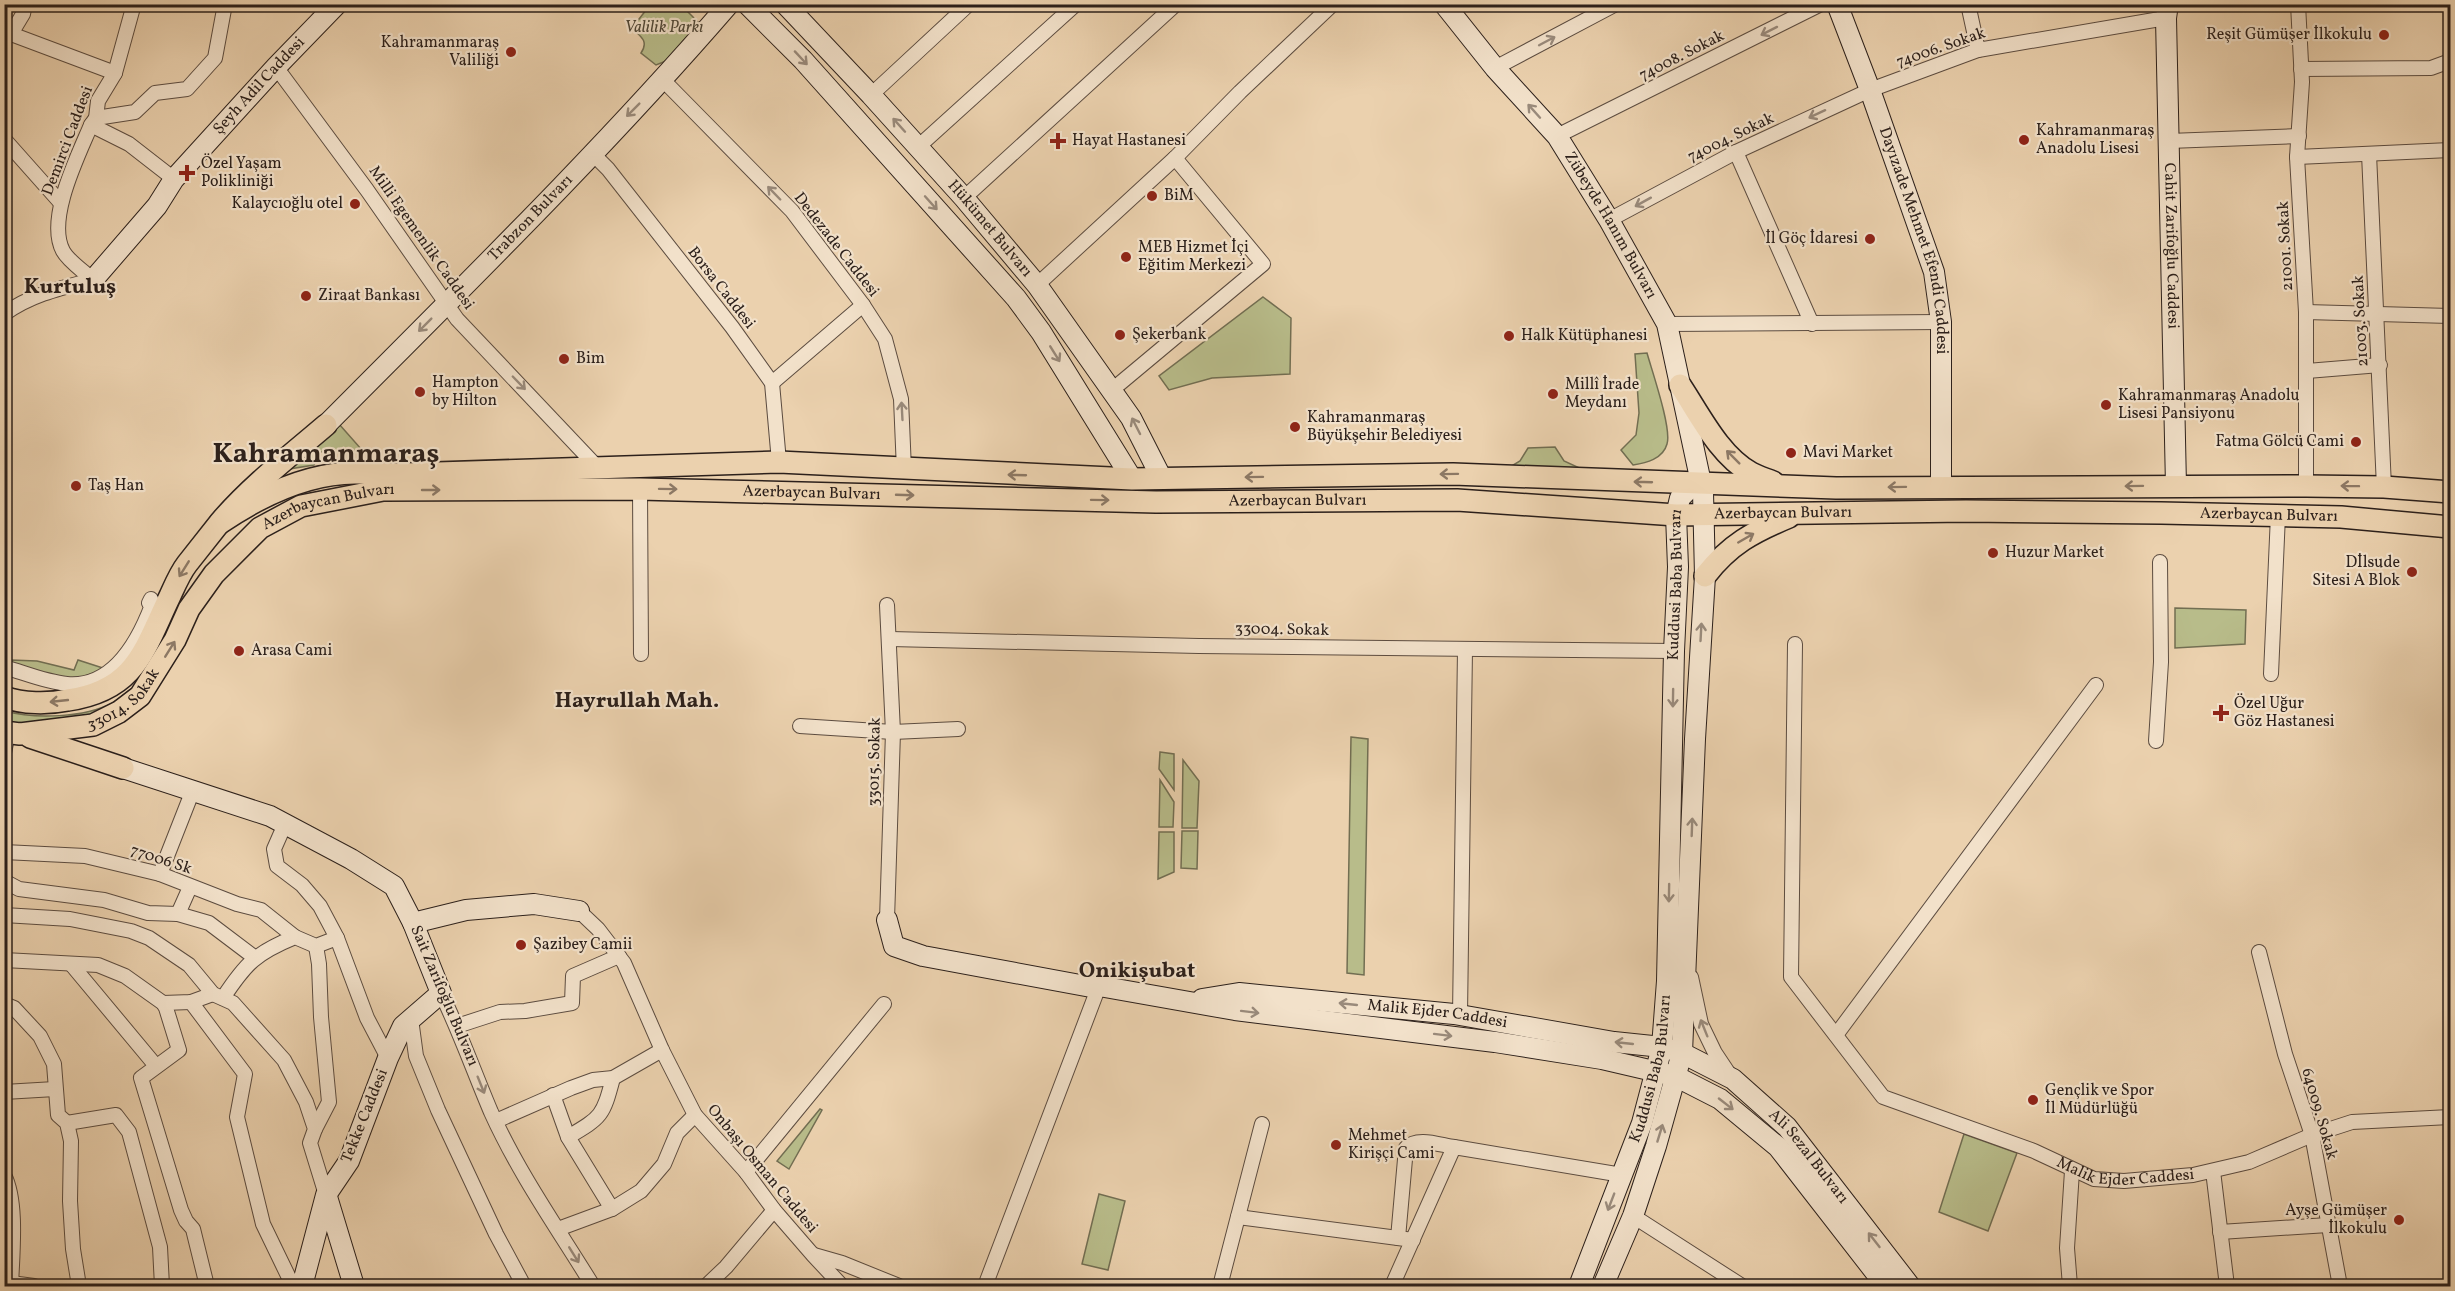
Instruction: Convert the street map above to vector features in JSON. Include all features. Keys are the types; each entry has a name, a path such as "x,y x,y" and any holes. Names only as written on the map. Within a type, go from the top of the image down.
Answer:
{"main road":[{"name":"Şeyh Adil Caddesi","path":"93,280 158,206 174,179 337,4"},
{"name":"Trabzon Bulvarı","path":"326,425 663,80 729,4"},
{"name":"Hükümet Bulvarı","path":"785,4 964,198 1037,285 1131,418 1162,479"},
{"name":"Zübeyde Hanım Bulvarı","path":"1444,4 1495,68 1557,136 1609,220 1667,324 1702,484"},
{"name":"Dayızade Mehmet Efendi Caddesi","path":"1837,4 1934,272 1941,322 1941,487"},
{"name":"Hükümet Bulvarı","path":"760,8 811,69 1016,298 1041,332 1132,479"},
{"name":"Cahit Zarifoğlu Caddesi","path":"2168,9 2176,486"},
{"path":"1680,385 1713,434 1733,458 1750,473 1782,486"},
{"path":"4,697 13,700 54,703 87,698 115,684 132,669 148,646 183,569 220,523 260,482 326,425"},
{"name":"Azerbaycan Bulvarı","path":"220,523 260,498 298,483 321,477 357,473 563,470 779,462 904,470 1132,479 1459,474 1836,488 2306,486 2384,487 2451,492"},
{"name":"Kuddusi Baba Bulvarı","path":"1579,1287 1642,1123 1665,1074 1682,1053 1695,739 1705,576 1702,484 1688,490 1680,498 1676,515 1678,567 1667,981 1662,1047 1665,1074 1662,1126 1633,1216 1603,1287"},
{"name":"Azerbaycan Bulvarı","path":"189,609 214,574 260,528 301,506 383,490 640,489 1156,502 1457,500 1676,515 1977,511 2278,515 2451,527"},
{"path":"1705,576 1720,557 1741,539 1797,514"},
{"name":"33014. Sokak","path":"9,738 93,725 119,712 140,696 175,640 189,609"},
{"path":"9,738 123,768"},
{"name":"Sait Zarifoğlu Bulvarı","path":"123,768 270,816 351,859 394,886 413,922 441,993"},
{"path":"413,922 466,910 534,904 579,911"},
{"name":"Malik Ejder Caddesi","path":"887,920 894,946 923,956 1091,987 1099,986 1235,1010 1495,1041 1602,1059 1665,1074"},
{"name":"Tekke Caddesi","path":"302,1287 326,1195 349,1161 388,1058 403,1026 441,993"},
{"name":"Malik Ejder Caddesi","path":"1192,1001 1239,993 1460,1015 1614,1042 1662,1047 1682,1053"},
{"name":"Ali Sezal Bulvarı","path":"1682,1053 1732,1079 1787,1127 1910,1287"},
{"name":"Ali Sezal Bulvarı","path":"1665,1074 1720,1099 1778,1147 1886,1287"},
{"path":"326,1195 354,1287"}],"street":[{"path":"25,4 23,14 8,31 114,73"},
{"name":"Demirci Caddesi","path":"93,280 63,251 59,234 60,202 93,122 98,101 114,73 134,4"},
{"path":"93,122 135,112 155,93 187,89 215,58 225,4"},
{"path":"871,95 969,4"},
{"path":"918,147 1076,4"},
{"path":"964,198 1176,4"},
{"path":"1037,285 1175,158 1318,10 1334,4"},
{"path":"1495,68 1616,4"},
{"name":"74008. Sokak","path":"1557,136 1821,4"},
{"path":"1968,4 1978,50"},
{"name":"21001. Sokak","path":"2298,4 2301,69 2297,157 2306,312 2306,486"},
{"name":"74006. Sokak","path":"1870,90 1978,50 2168,9"},
{"path":"2301,69 2431,68 2451,61"},
{"name":"Milli Egemenlik Caddesi","path":"276,67 367,190 445,305 599,469"},
{"name":"Dedezade Caddesi","path":"663,80 792,211 863,305 885,339 901,399 904,470"},
{"name":"74004. Sokak","path":"1609,220 1736,152 1870,90"},
{"path":"93,122 129,144 174,179"},
{"path":"2169,141 2299,136"},
{"path":"4,139 60,202"},
{"path":"2297,157 2451,150"},
{"path":"1736,152 1812,324"},
{"name":"Borsa Caddesi","path":"592,153 608,169 732,327 772,383"},
{"name":"21003. Sokak","path":"2369,154 2384,487"},
{"path":"1112,390 1263,264 1175,158"},
{"path":"4,315 22,301 41,293 93,280"},
{"path":"779,462 772,383 863,305"},
{"path":"2306,312 2451,315"},
{"path":"1667,324 1941,322"},
{"path":"2307,371 2380,365"},
{"path":"563,470 576,461 576,445"},
{"path":"640,489 641,654"},
{"path":"2271,674 2278,515"},
{"path":"2156,741 2161,662 2160,562"},
{"path":"4,667 69,684 95,680 115,667 129,650 145,623 152,605 149,603 151,599"},
{"name":"33015. Sokak","path":"887,605 893,732 887,920"},
{"name":"33004. Sokak","path":"890,639 1199,646 1674,651"},
{"name":"Malik Ejder Caddesi","path":"1795,644 1791,977 1883,1097 2034,1151 2072,1171 2094,1179 2124,1181 2193,1175 2249,1162 2312,1135 2352,1122 2451,1117"},
{"path":"1460,1015 1465,649"},
{"path":"1836,1035 2096,685"},
{"path":"800,726 893,732 958,729"},
{"path":"160,874 201,793"},
{"path":"285,824 274,849 277,866 302,885 320,906 337,938 367,1018 388,1058"},
{"name":"77006 Sk","path":"4,852 85,856 160,874 261,910 295,937 316,946"},
{"path":"4,881 19,889 104,900 148,913 178,914 209,923 254,957"},
{"path":"178,914 190,886"},
{"name":"Onbaşı Osman Caddesi","path":"579,911 598,929 619,956 644,1004 662,1050 695,1115 842,1287"},
{"path":"4,915 70,919 131,931 149,938 189,965 218,996 233,1003 284,1060 306,1102 315,1129"},
{"path":"163,1003 191,1002 218,996 254,957 295,937"},
{"path":"326,1195 310,1143 329,1102 316,946 337,938"},
{"name":"64009. Sokak","path":"2259,952 2285,1054 2312,1135 2340,1287"},
{"path":"458,1026 500,1012 525,1011 572,1003 573,976 619,956"},
{"path":"1687,959 1701,1024 1715,1053 1732,1079"},
{"path":"4,960 98,965 125,976 163,1003 179,1050 141,1078 182,1210 186,1221 193,1229 203,1260 207,1287"},
{"path":"71,964 156,1065"},
{"path":"985,1287 1099,986"},
{"name":"Sait Zarifoğlu Bulvarı","path":"441,993 458,1026 496,1121 530,1187 553,1224 558,1228 593,1287"},
{"path":"191,1002 245,1074 237,1117 241,1138 263,1224 293,1287"},
{"path":"4,1004 14,1008 40,1036 54,1064 58,1115 67,1123 71,1141 70,1201 73,1249 79,1287"},
{"path":"746,1172 884,1004"},
{"path":"411,1019 416,1056 438,1110 496,1234 524,1287"},
{"path":"496,1121 593,1080 613,1078 662,1050"},
{"path":"568,1137 590,1124 604,1110 613,1078"},
{"path":"4,1092 55,1089"},
{"path":"553,1095 568,1137 612,1209"},
{"path":"67,1123 116,1115 129,1132 160,1247 162,1287"},
{"path":"558,1228 612,1209 641,1191 664,1164 677,1133 695,1115"},
{"path":"1221,1287 1262,1124"},
{"path":"1398,1238 1406,1148 1411,1143 1454,1147 1622,1176"},
{"path":"1392,1287 1454,1147"},
{"path":"2070,1287 2067,1248 2072,1171"},
{"path":"2213,1171 2227,1287"},
{"path":"4,1175 9,1184 12,1211 8,1265 11,1285 34,1287"},
{"path":"706,1287 774,1210"},
{"path":"1238,1216 1413,1240"},
{"path":"1633,1216 1734,1284"},
{"path":"2220,1232 2328,1225"},
{"path":"813,1255 842,1263 899,1287"}],"green space":[{"name":"Valilik Parkı","path":"650,5 681,5 699,23 666,61 656,65 641,53 644,42 632,28"},
{"path":"1263,297 1291,318 1290,374 1212,378 1169,390 1159,376"},
{"path":"1647,353 1664,413 1668,437 1665,449 1658,457 1633,465 1621,450 1636,435 1639,413 1635,354"},
{"path":"339,424 362,450 320,452 314,465 289,469"},
{"path":"1555,447 1564,461 1588,472 1500,473 1520,461 1528,448"},
{"path":"2175,608 2246,610 2245,644 2175,648"},
{"path":"78,660 106,669 70,681 7,661 37,661 74,670"},
{"path":"131,689 137,695 83,721 5,726 5,711 44,716 88,712 115,701"},
{"path":"1351,737 1368,739 1364,975 1347,973"},
{"path":"1160,752 1174,754 1174,790 1159,769"},
{"path":"1183,760 1199,781 1197,828 1182,828"},
{"path":"1160,780 1174,802 1173,827 1159,827"},
{"path":"1182,831 1198,831 1197,869 1181,868"},
{"path":"1159,832 1174,832 1174,872 1158,879"},
{"path":"820,1109 822,1110 789,1169 777,1161"},
{"path":"1964,1134 2017,1153 1988,1231 1939,1212"},
{"path":"1099,1194 1125,1201 1108,1270 1082,1264"}],"place":[{"name":"Reşit Gümüşer İlkokulu","path":"2384,35"},
{"name":"Kahramanmaraş Valiliği","path":"511,52"},
{"name":"Kahramanmaraş Anadolu Lisesi","path":"2024,140"},
{"name":"Hayat Hastanesi","path":"1058,141"},
{"name":"Özel Yaşam Polikliniği","path":"187,173"},
{"name":"BiM","path":"1152,196"},
{"name":"Kalaycıoğlu otel","path":"355,204"},
{"name":"İl Göç İdaresi","path":"1870,239"},
{"name":"MEB Hizmet İçi Eğitim Merkezi","path":"1126,257"},
{"name":"Ziraat Bankası","path":"306,296"},
{"name":"Şekerbank","path":"1120,335"},
{"name":"Halk Kütüphanesi","path":"1509,336"},
{"name":"Bim","path":"564,359"},
{"name":"Hampton by Hilton","path":"420,392"},
{"name":"Millî İrade Meydanı","path":"1553,394"},
{"name":"Kahramanmaraş Anadolu Lisesi Pansiyonu","path":"2106,405"},
{"name":"Kahramanmaraş Büyükşehir Belediyesi","path":"1295,427"},
{"name":"Fatma Gölcü Cami","path":"2356,442"},
{"name":"Mavi Market","path":"1791,453"},
{"name":"Taş Han","path":"76,486"},
{"name":"Huzur Market","path":"1993,553"},
{"name":"Dİlsude Sitesi A Blok","path":"2412,572"},
{"name":"Arasa Cami","path":"239,651"},
{"name":"Özel Uğur Göz Hastanesi","path":"2221,713"},
{"name":"Şazibey Camii","path":"521,945"},
{"name":"Gençlik ve Spor İl Müdürlüğü","path":"2033,1100"},
{"name":"Mehmet Kirişçi Cami","path":"1336,1145"},
{"name":"Ayşe Gümüşer İlkokulu","path":"2399,1220"}],"district":[{"name":"Kurtuluş","path":"70,287"},
{"name":"Kahramanmaraş","path":"326,454"},
{"name":"Hayrullah Mah.","path":"637,701"},
{"name":"Onikişubat","path":"1137,971"}]}
